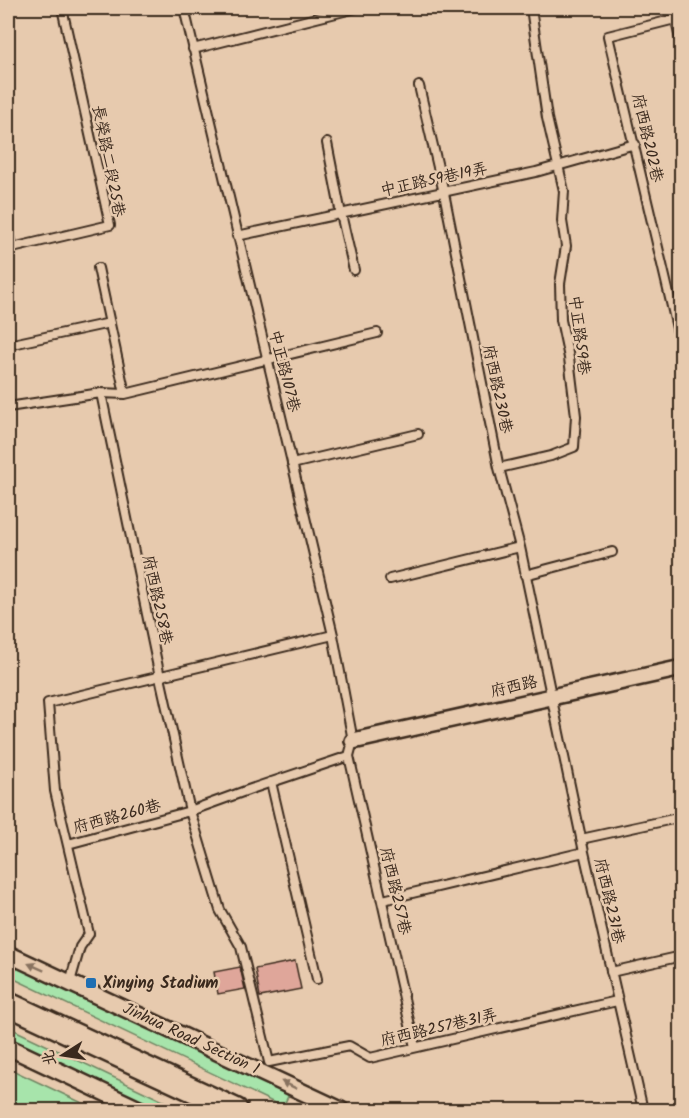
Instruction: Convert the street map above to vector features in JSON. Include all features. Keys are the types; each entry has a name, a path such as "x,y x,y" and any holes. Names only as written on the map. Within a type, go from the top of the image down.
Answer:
{"street":[{"name":"府西路","path":"351,749 551,697 681,668"},
{"name":"Jinhua Road Section 1","path":"8,954 341,1110"},
{"path":"8,1004 236,1110"},
{"path":"8,1047 141,1110"}],"lane":[{"name":"長榮路二段25巷","path":"8,225 10,248 110,225 62,8"},
{"name":"中正路107巷","path":"184,8 333,635 351,749"},
{"path":"194,49 356,8"},
{"name":"中正路59巷","path":"499,468 551,456 574,447 576,416 569,358 561,320 560,284 566,246 562,221 564,191 547,118 531,8"},
{"path":"673,8 681,48"},
{"name":"府西路202巷","path":"675,19 608,36 681,349"},
{"name":"府西路230巷","path":"419,86 444,193 499,468 520,548 551,697"},
{"path":"327,143 340,214 354,270"},
{"name":"中正路59巷19弄","path":"237,236 536,172 635,144"},
{"path":"98,268 125,394"},
{"path":"8,345 110,323"},
{"path":"8,407 100,393 125,394 377,333"},
{"name":"府西路258巷","path":"100,393 190,811 220,910 242,947 269,1062"},
{"path":"292,464 418,434"},
{"path":"390,579 520,548"},
{"path":"525,575 612,552"},
{"path":"160,677 333,635"},
{"name":"府西路260巷","path":"160,677 48,703 55,791 68,844 190,811 271,782 351,749"},
{"name":"府西路231巷","path":"551,697 643,1110"},
{"name":"府西路257巷","path":"351,749 416,1047"},
{"path":"271,782 316,979"},
{"path":"581,839 681,817"},
{"path":"68,844 89,934 80,947 70,982"},
{"path":"383,900 584,852"},
{"path":"611,972 681,956"},
{"name":"府西路257巷31弄","path":"269,1062 350,1046 370,1058 617,1001"}],"path":[{"path":"8,1107 14,1110"}],"green space":[{"path":"8,962 289,1094 283,1107 8,976"},
{"path":"8,1027 182,1110 152,1110 8,1041"},
{"path":"8,1068 97,1110 8,1110"}],"building":[{"path":"295,961 301,989 260,997 255,969"},
{"path":"240,967 245,989 218,994 214,972"}],"place":[{"name":"Xinying Stadium","path":"91,983"}]}
